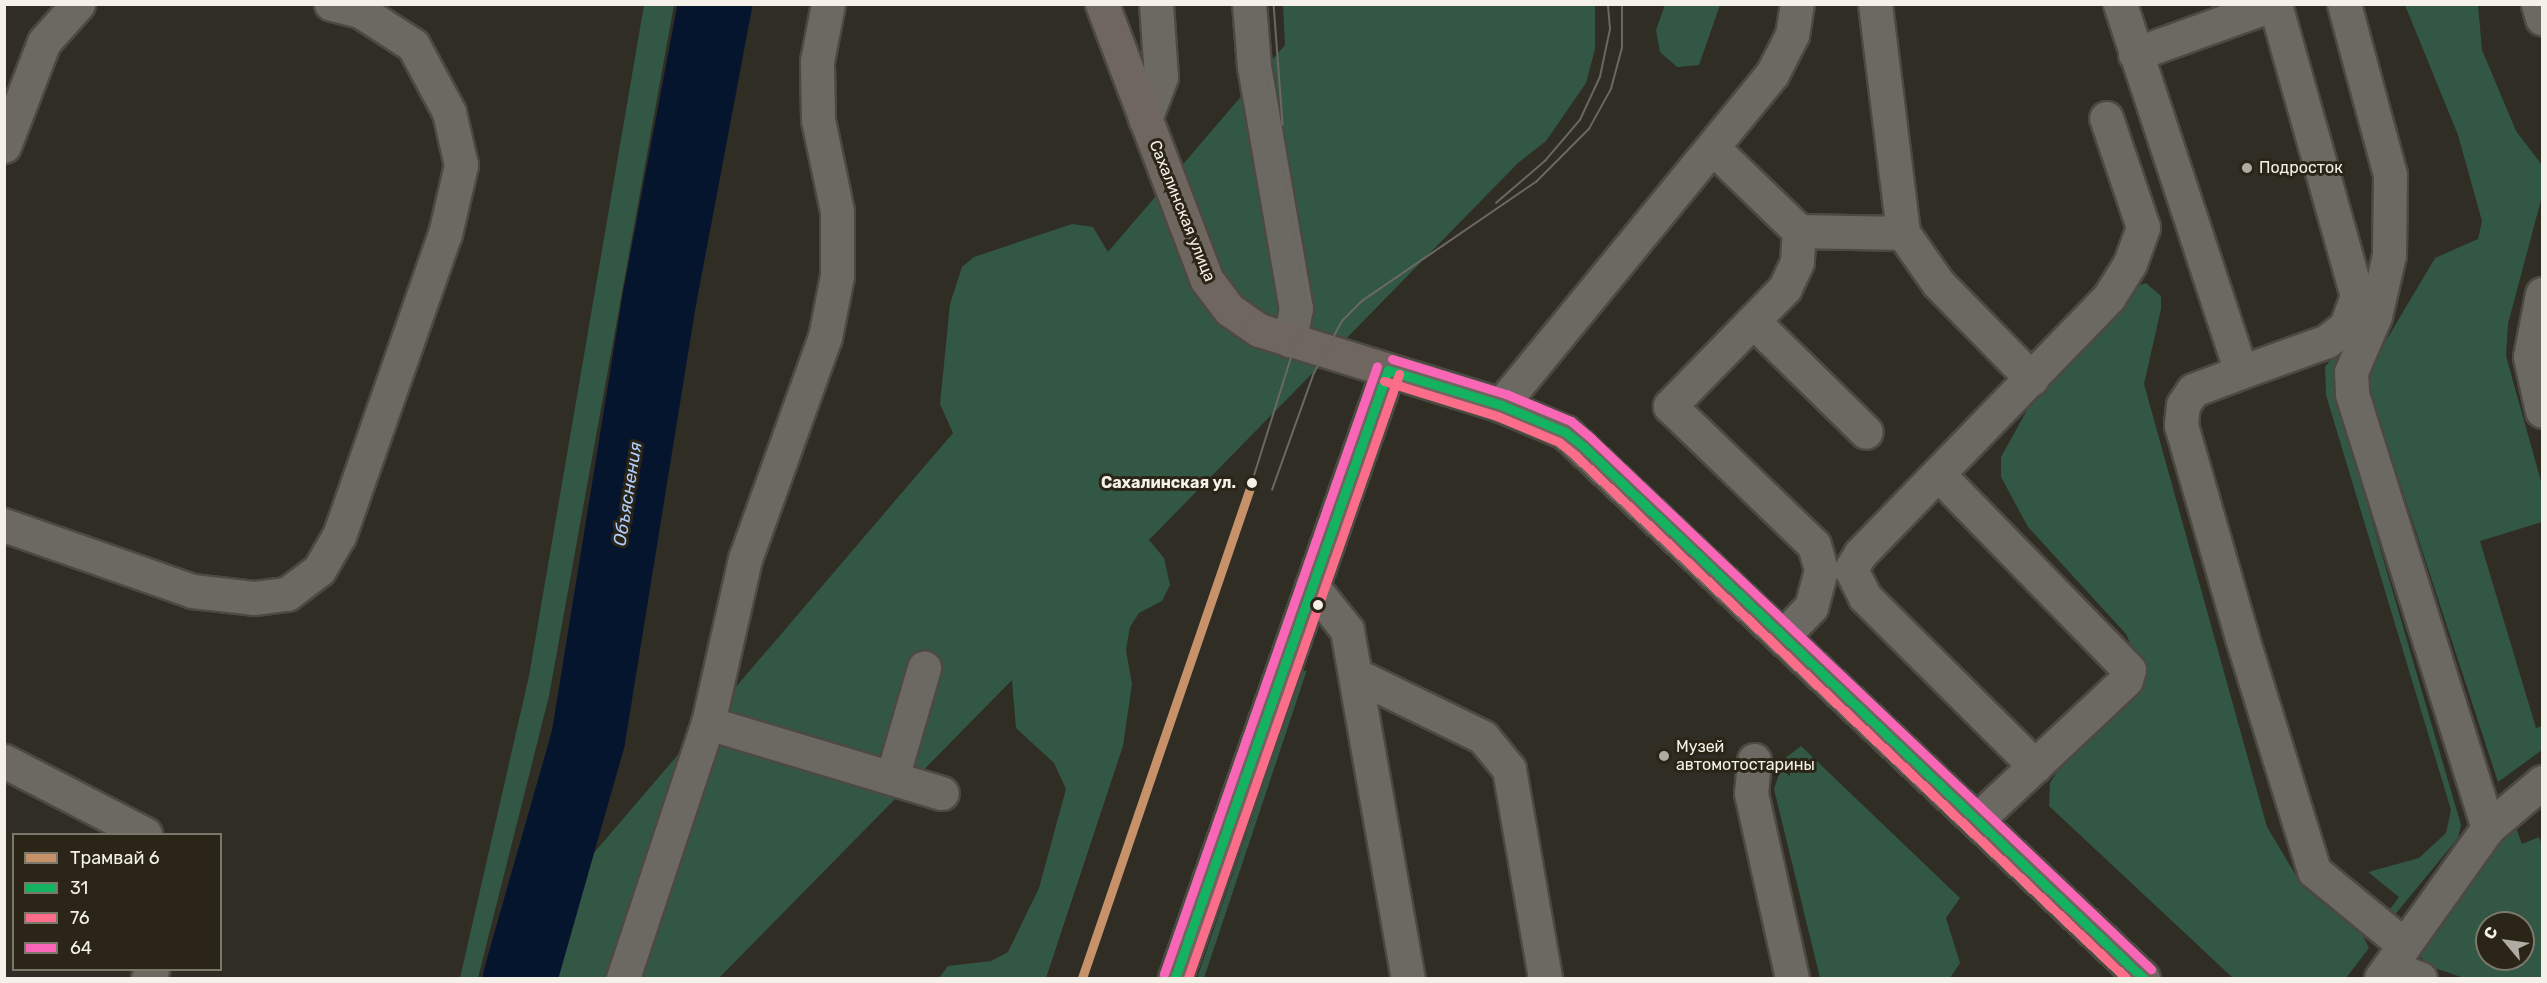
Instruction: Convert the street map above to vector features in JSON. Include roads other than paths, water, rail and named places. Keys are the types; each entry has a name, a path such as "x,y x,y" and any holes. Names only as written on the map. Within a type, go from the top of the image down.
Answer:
{"main road":[{"name":"Сахалинская улица","path":"1102,4 1207,280 1230,310 1259,330 1501,405 1565,432 1584,447 2143,978"},
{"path":"1174,978 1388,370"}],"lane":[{"path":"4,146 44,42 78,4"},
{"path":"4,525 192,591 254,598 287,594 319,570 339,536 445,234 461,165 449,112 413,45 360,11 331,4"},
{"path":"623,978 708,723 745,559 818,359 837,276 837,211 818,120 818,61 828,4"},
{"path":"1145,118 1161,77 1156,4"},
{"path":"1249,4 1254,66 1296,308 1290,340"},
{"path":"1501,405 1772,74 1792,35 1797,4"},
{"path":"1875,4 1903,234 1938,283 2032,379"},
{"path":"2120,4 2241,372"},
{"path":"2344,4 2390,175 2389,255 2374,316 2351,372 2352,394 2488,828"},
{"path":"2538,4 2542,18"},
{"path":"2135,54 2275,6 2357,296 2346,326 2327,341 2193,390 2183,405 2181,425 2239,626 2314,871 2392,964 2420,978"},
{"path":"2035,766 1854,584 1851,569 1860,554 2109,297 2143,227 2106,118"},
{"path":"1713,148 1799,231 1903,234"},
{"path":"1784,636 1811,607 1821,570 1814,545 1670,406 1785,288 1797,262 1799,231"},
{"path":"2542,294 2530,357 2542,411"},
{"path":"1753,321 1866,432"},
{"path":"1939,475 2129,670 2126,680 1977,820"},
{"path":"1312,586 1347,630 1408,978"},
{"path":"892,778 924,668"},
{"path":"1356,675 1483,737 1509,769 1545,978"},
{"path":"708,723 942,793"},
{"path":"1754,760 1751,793 1792,978"},
{"path":"4,761 143,833"},
{"path":"2392,964 2488,828 2541,788"}],"waterway":[{"name":"Объяснения","path":"520,978 588,740 660,296 715,4"}],"tram line":[{"path":"1252,482 1307,307 1261,42 1259,4"},
{"path":"1274,4 1283,125"},
{"path":"1496,203 1545,161 1580,120 1600,77 1610,29 1608,4"},
{"path":"1272,490 1314,373 1342,321 1362,301 1536,182 1589,129 1611,89 1622,48 1622,4"},
{"name":"6","path":"1082,978 1252,482"}],"place":[{"name":"Подросток","path":"2247,168"},
{"name":"Сахалинская ул.","path":"1252,483"},
{"name":"Музей автомотостарины","path":"1664,756"}]}
